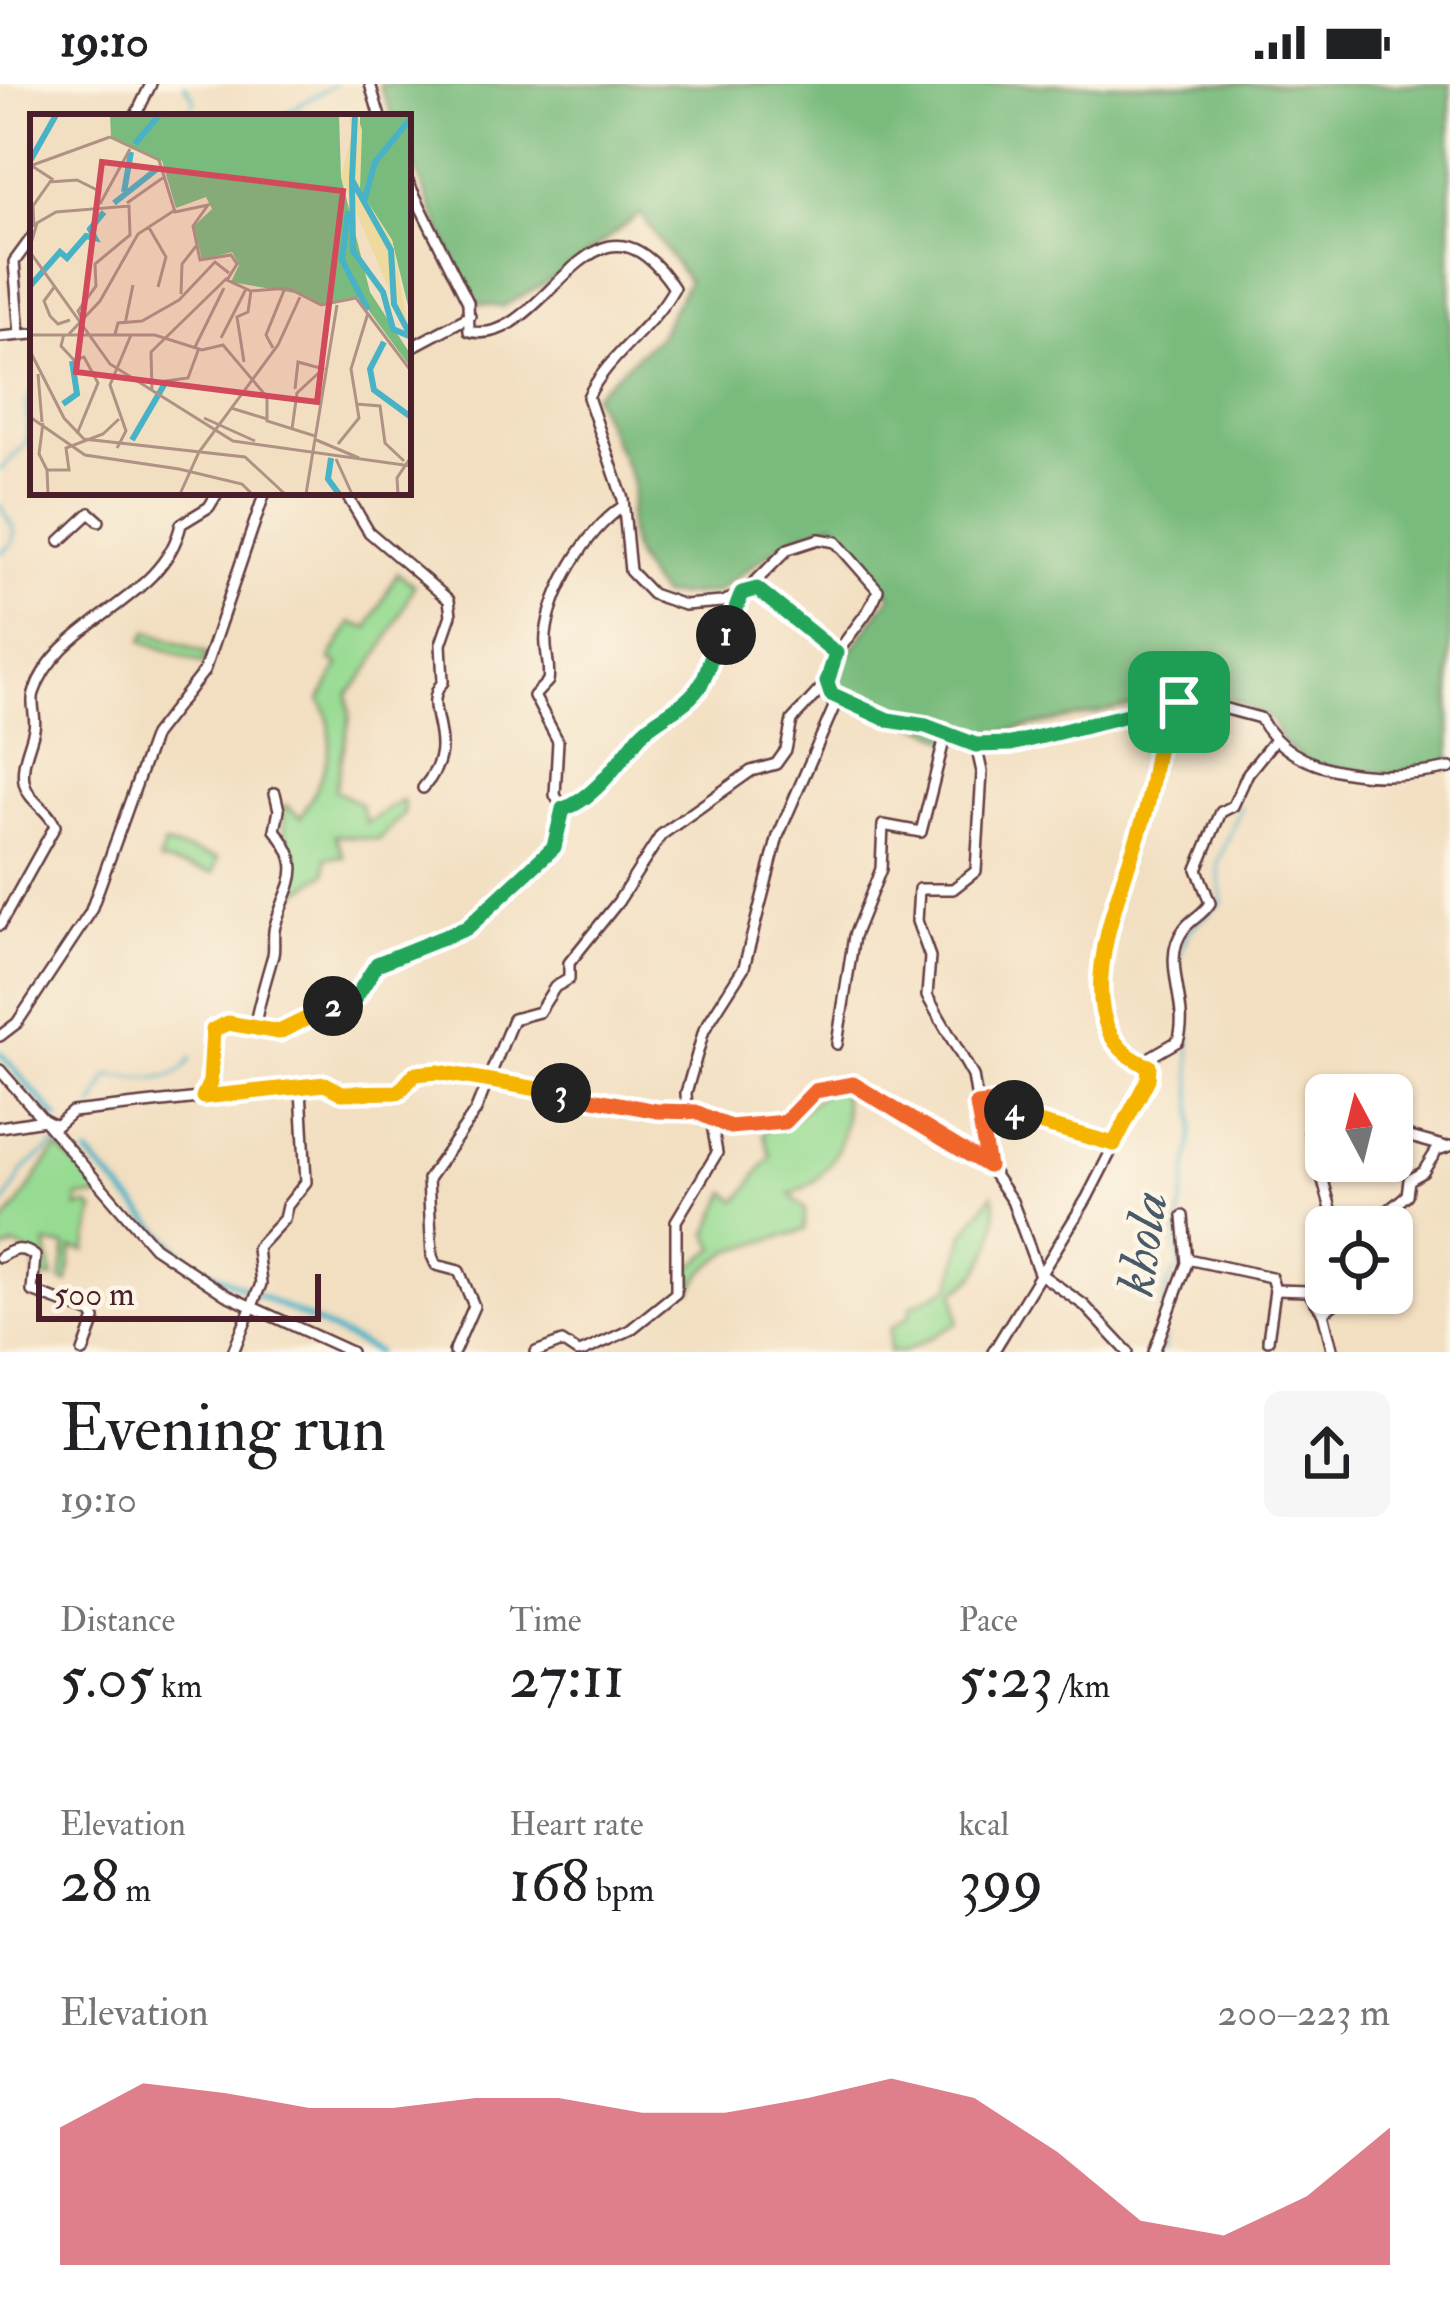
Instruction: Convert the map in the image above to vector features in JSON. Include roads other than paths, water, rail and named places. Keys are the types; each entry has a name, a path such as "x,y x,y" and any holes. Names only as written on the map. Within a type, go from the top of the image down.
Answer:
{"street":[{"path":"136,114 151,84"},
{"path":"370,84 379,114"},
{"path":"411,188 470,316 469,331 480,334 509,325 561,274 610,245 626,247 658,265 674,287 667,301 632,346 603,370 588,398 617,477 630,571 652,593 684,604 722,602 757,589 836,653"},
{"path":"20,334 14,262 30,240"},
{"path":"0,257 14,262"},
{"path":"411,347 470,316"},
{"path":"0,337 30,334"},
{"path":"0,925 55,826 27,792 23,779 36,718 32,698 39,681 66,646 130,599 176,547 182,524 209,507 216,495"},
{"path":"0,1036 17,1023 90,913 154,736 204,670 264,495"},
{"path":"347,495 369,532 448,600 451,615 441,644 443,682 433,692 432,706 442,727 442,760 423,788"},
{"path":"203,1097 210,1082 213,1030 228,1023 279,1032 322,1007 356,997 377,964 467,928 554,847 563,809 555,795 558,741 534,696 550,670 546,629 565,578 607,518 622,508"},
{"path":"60,541 90,513 100,521"},
{"path":"454,1352 474,1306 459,1271 436,1265 431,1256 428,1179 476,1112 513,1018 538,1012 555,987 569,979 569,963 618,902 661,836 751,771 776,764 786,750 792,720 827,682 836,653 873,606 878,590 836,542 818,539 788,549 742,593 728,634 711,650 702,682 671,716 637,738 630,754 577,805 563,809"},
{"path":"687,1113 686,1093 704,1030 744,967 778,836 834,707 827,682"},
{"path":"831,694 888,720 976,745 1011,744 1179,702 1229,706 1260,718 1273,742 1296,758 1363,773 1404,775 1450,768"},
{"path":"1149,1066 1130,1059 1112,1043 1100,990 1110,923 1146,813 1150,773 1179,702"},
{"path":"837,1044 854,936 881,869 878,849 883,825 921,832 946,733"},
{"path":"993,1352 1114,1144 1148,1079 1153,1056 1178,1042 1185,1022 1172,964 1184,929 1202,918 1210,902 1197,869 1221,812 1233,806 1247,773 1273,742"},
{"path":"976,745 982,772 976,871 952,889 919,890 915,904 920,940 930,956 929,1004 974,1076 988,1166 1012,1201 1039,1273 1084,1305 1128,1352"},
{"path":"254,1028 274,927 294,876 289,847 274,830 279,810 275,794"},
{"path":"0,1070 154,1247 193,1275 254,1298 351,1352"},
{"path":"0,1127 44,1120 56,1126 72,1112 325,1084 342,1093 399,1092 415,1074 438,1072 687,1113 730,1127 776,1125 815,1091 853,1084 988,1166"},
{"path":"233,1352 254,1298 257,1248 284,1219 286,1206 306,1182 301,1089"},
{"path":"977,1105 995,1103 1039,1123 1114,1144"},
{"path":"536,1352 562,1342 580,1352 630,1330 676,1293 676,1221 717,1153 711,1119"},
{"path":"1394,1206 1407,1195 1409,1180 1447,1146 1413,1137"},
{"path":"1154,1352 1187,1259 1184,1216"},
{"path":"0,1257 27,1250 35,1256 32,1291 91,1313 95,1319 83,1352"},
{"path":"1187,1259 1271,1277 1275,1290 1268,1340"},
{"path":"1275,1290 1305,1291"},
{"path":"1324,1314 1333,1352"}],"waterway":[{"path":"184,84 195,100 188,114"},
{"path":"284,114 335,84"},
{"path":"0,470 27,443 30,396"},
{"path":"0,505 15,531 12,544 0,553"},
{"name":"khola","path":"1160,1324 1168,1284 1180,1265 1176,1242 1194,1127 1188,1011 1178,963 1188,931 1222,903 1218,863 1241,807"},
{"path":"0,1053 57,1118"},
{"path":"93,1108 108,1076 166,1077 184,1068 191,1058"},
{"path":"65,1137 92,1117"},
{"path":"0,1212 24,1169 57,1143"},
{"path":"88,1155 190,1262 377,1352"},
{"name":"khola","path":"1160,1338 1165,1339 1162,1352"}]}
